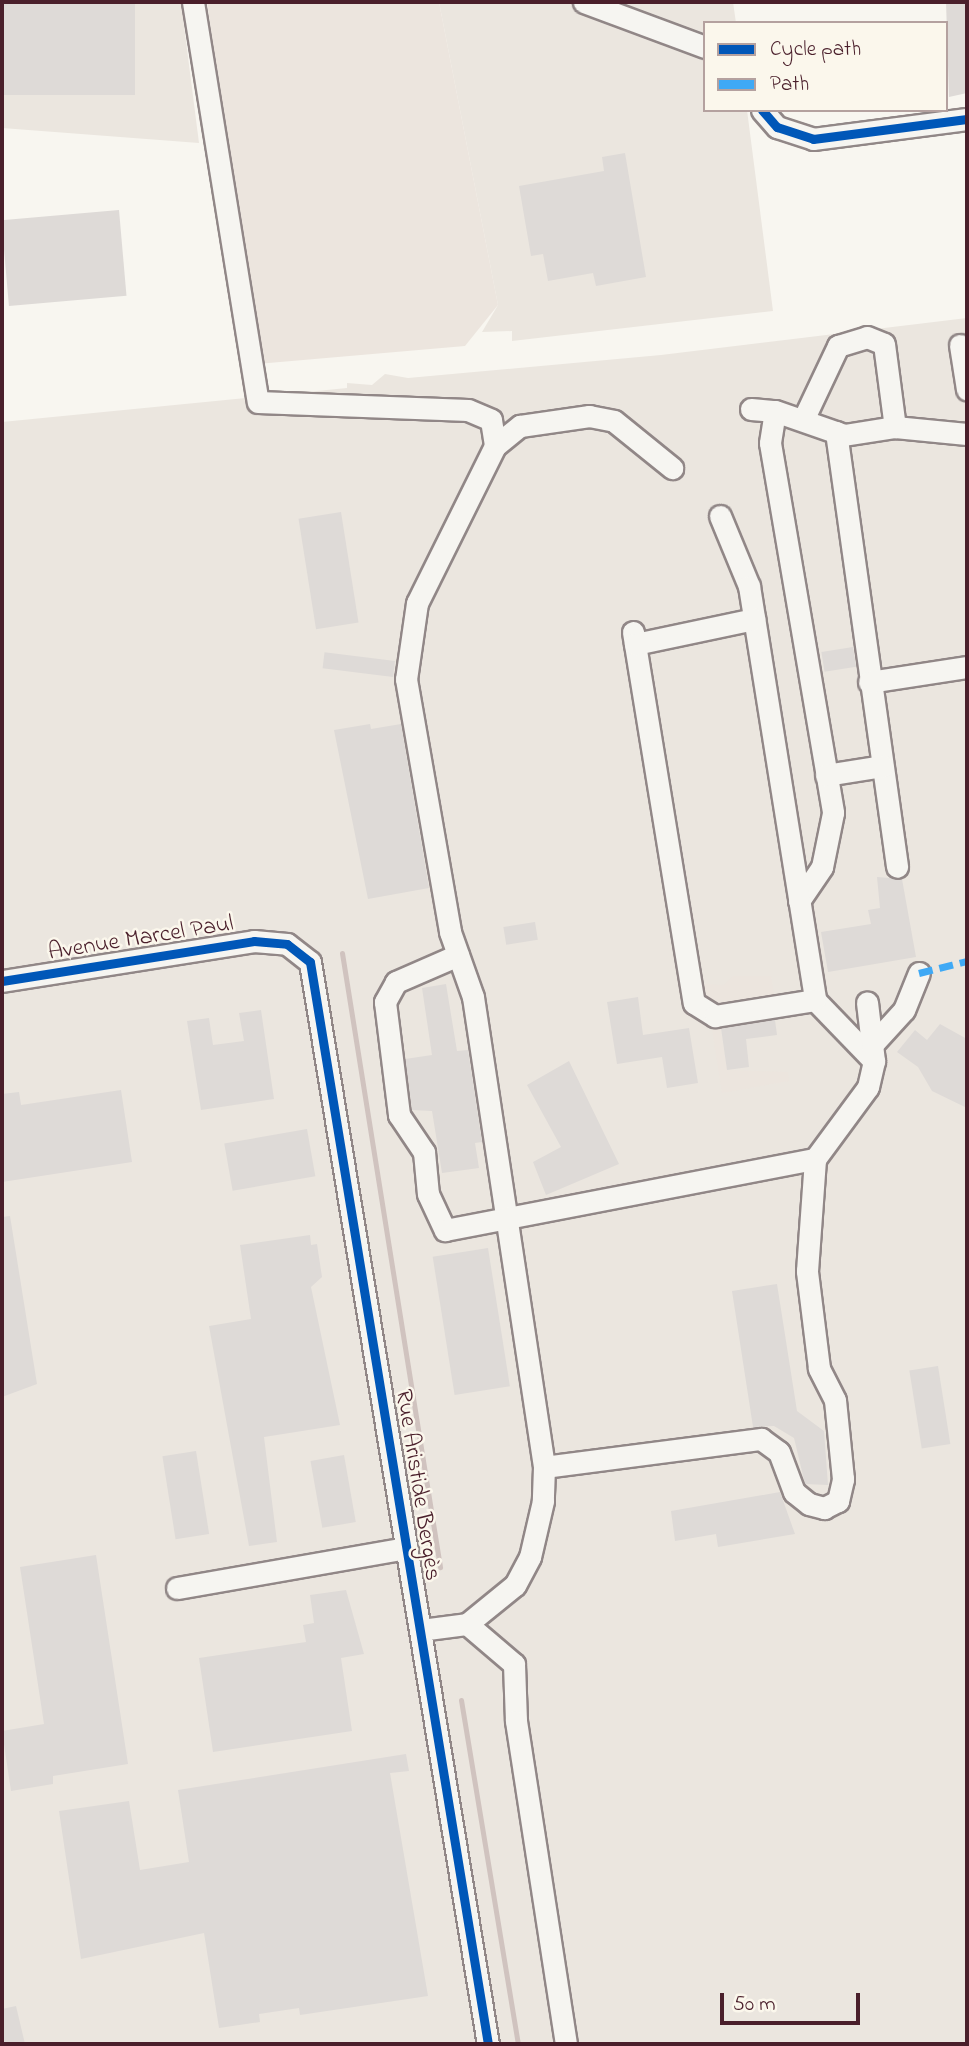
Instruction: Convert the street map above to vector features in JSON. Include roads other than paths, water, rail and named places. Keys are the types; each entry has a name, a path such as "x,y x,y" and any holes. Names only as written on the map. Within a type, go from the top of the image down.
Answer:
{"street":[{"path":"193,2 258,402 468,410 491,420 495,446"},
{"path":"584,2 703,46"},
{"path":"764,112 776,127 813,139 967,119"},
{"path":"803,421 838,346 867,337 884,344 895,427"},
{"path":"960,345 967,389"},
{"path":"751,409 775,411 836,432 895,427 967,434"},
{"path":"775,411 770,443 826,775 832,841 799,901"},
{"path":"420,1630 467,1624 515,1585 530,1557 544,1467 473,997 458,955 405,679 417,603 495,446 520,426 589,416 614,421 672,468"},
{"path":"836,432 897,867"},
{"path":"720,516 742,563 754,619 814,1000 873,1053"},
{"path":"754,619 634,638 694,1003 715,1016 814,1000"},
{"path":"869,682 967,667"},
{"path":"826,775 882,766"},
{"name":"Avenue Marcel Paul","path":"2,981 254,941 287,944"},
{"name":"Rue Aristide Bergès","path":"287,944 310,962 316,978 488,2044"},
{"path":"458,955 396,982 385,1002 400,1115 424,1152 428,1194 445,1230 815,1159"},
{"path":"873,1053 904,1010 919,973"},
{"path":"544,1467 761,1439 779,1452 794,1492 809,1504 824,1508 838,1501 843,1479 835,1400 818,1368 808,1293 815,1159 868,1087 873,1053 867,1002"},
{"name":"Rue Aristide Bergès","path":"177,1587 407,1548"},
{"path":"467,1624 514,1664 516,1721 566,2044"}],"waterway":[{"path":"342,953 440,1567"},
{"path":"461,1700 518,2044"}]}
